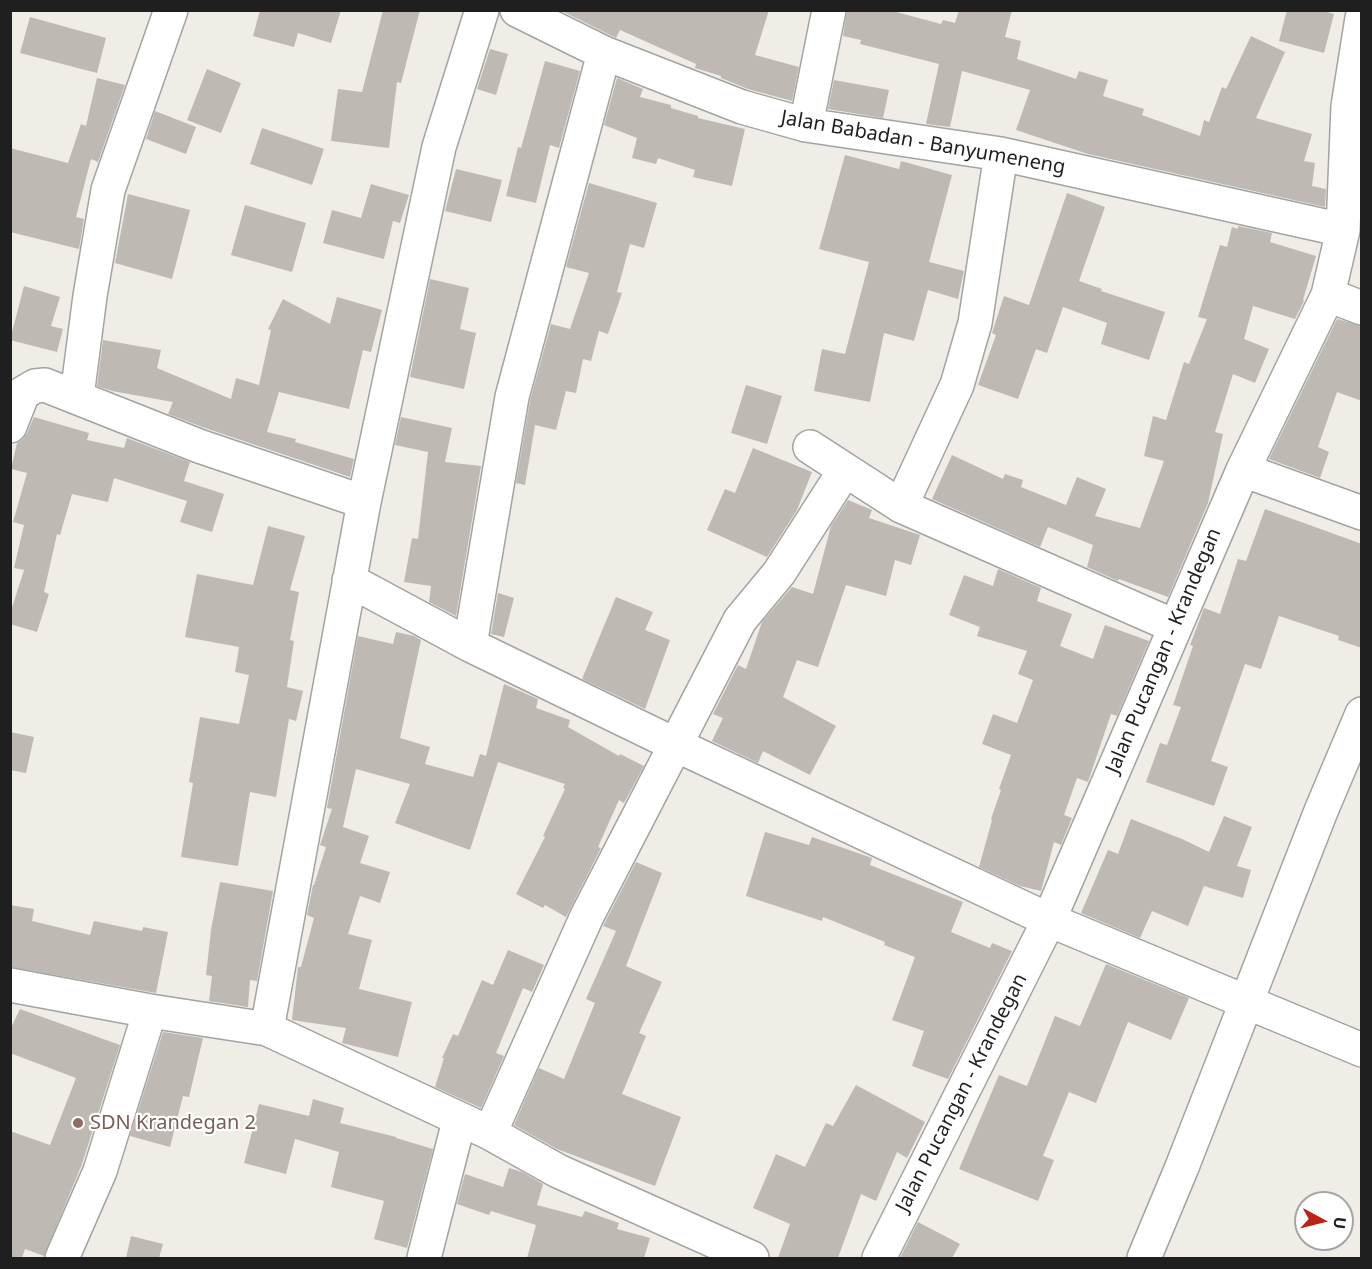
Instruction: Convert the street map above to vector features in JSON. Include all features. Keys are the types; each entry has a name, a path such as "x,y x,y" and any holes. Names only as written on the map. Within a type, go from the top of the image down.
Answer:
{"street":[{"path":"77,396 90,296 108,190 171,10"},
{"path":"267,1029 364,502 439,147 482,10"},
{"name":"Jalan Babadan - Banyumeneng","path":"517,10 604,53 742,107 806,125 1001,154 1343,230"},
{"path":"806,125 829,10"},
{"name":"Jalan Pucangan - Krandegan","path":"879,1258 1049,920 1174,626 1244,470 1328,295 1343,230 1348,106 1362,18"},
{"path":"470,645 512,397 604,53"},
{"path":"902,506 957,385 975,323 1001,154"},
{"path":"1328,295 1362,308"},
{"path":"10,426 23,393 34,386 45,385 199,446 364,502"},
{"path":"810,447 902,506 1174,626"},
{"path":"490,1133 587,916 740,620 779,573 845,470"},
{"path":"1244,470 1362,513"},
{"path":"349,580 470,645 676,745 1049,920 1362,1050"},
{"path":"1144,1258 1182,1167 1321,811 1362,714"},
{"path":"10,985 150,1011 267,1029 490,1133 558,1171 752,1258"},
{"path":"62,1258 100,1171 150,1011"},
{"path":"424,1258 459,1120"}],"building":[{"path":"260,10 341,10 331,43 298,33 294,47 253,36"},
{"path":"383,10 420,10 401,83 397,82 389,148 331,141 338,89 362,92"},
{"path":"560,10 769,10 755,55 799,67 792,101 748,89 721,78 721,76 695,68 696,64 620,30 616,38"},
{"path":"847,10 889,10 941,24 943,20 955,23 959,10 1012,10 1005,37 1021,41 1017,59 1076,79 1079,71 1108,80 1103,96 1144,109 1142,115 1200,136 1204,120 1209,122 1222,87 1226,89 1251,36 1285,52 1256,118 1312,134 1304,161 1315,163 1312,186 1326,189 1325,207 1088,154 1016,130 1030,90 962,71 950,127 926,124 939,64 860,44 861,40 843,36"},
{"path":"1287,10 1320,10 1334,14 1324,53 1279,41"},
{"path":"30,17 106,38 97,73 20,53"},
{"path":"490,49 508,54 496,95 477,89"},
{"path":"545,61 580,71 559,148 550,145 536,203 506,196 518,147 521,148"},
{"path":"207,69 241,83 221,133 187,120"},
{"path":"97,78 125,85 98,162 91,159 76,217 84,219 79,249 10,232 10,148 68,163 81,124 86,126"},
{"path":"617,78 643,89 640,97 671,105 671,108 698,116 698,118 745,129 732,186 693,177 695,170 658,158 656,164 632,158 637,138 604,125"},
{"path":"834,80 889,90 883,118 828,109"},
{"path":"155,111 196,127 186,154 146,139"},
{"path":"262,128 324,149 312,185 250,164"},
{"path":"845,155 899,169 901,161 952,175 929,262 964,271 958,299 928,290 914,341 884,333 870,402 814,391 822,349 845,354 869,262 819,249"},
{"path":"456,169 502,180 491,222 445,211"},
{"path":"589,183 657,203 644,248 630,244 617,292 622,293 608,334 599,331 591,361 583,359 576,393 566,391 556,430 535,425 525,485 516,483 530,401 551,324 570,329 589,273 566,267"},
{"path":"371,184 409,195 400,223 393,221 384,259 323,243 332,210 361,218"},
{"path":"1067,193 1105,207 1079,281 1102,289 1101,291 1165,312 1149,360 1101,344 1107,323 1063,307 1047,353 1036,349 1018,399 978,385 996,335 992,333 1004,296 1029,305"},
{"path":"128,194 190,210 172,279 115,263"},
{"path":"245,205 306,223 292,272 231,255"},
{"path":"1238,226 1272,233 1270,242 1316,256 1304,301 1295,319 1253,306 1244,339 1269,349 1255,383 1233,374 1215,432 1223,434 1208,503 1168,597 1119,579 1118,581 1087,567 1093,545 1048,527 1040,547 932,499 952,455 1003,479 1005,474 1023,480 1021,487 1066,505 1077,477 1106,489 1095,516 1140,528 1164,461 1144,456 1153,416 1166,420 1184,362 1189,364 1207,319 1198,317 1220,245 1227,247 1232,227 1238,229"},
{"path":"430,279 469,288 460,329 476,333 464,389 410,377"},
{"path":"24,286 60,297 51,326 63,329 57,352 10,340"},
{"path":"337,297 382,310 371,352 363,350 349,409 279,392 267,432 296,439 295,442 354,459 350,477 168,414 173,402 112,391 97,386 103,340 161,350 157,368 231,399 236,378 259,385 271,330 268,329 283,299 330,324"},
{"path":"1337,319 1362,326 1362,401 1337,392 1318,447 1329,452 1320,478 1269,459"},
{"path":"746,385 782,396 767,444 731,433"},
{"path":"34,417 89,433 87,440 124,448 127,438 190,462 184,481 224,494 212,532 180,522 187,501 114,478 108,502 72,494 60,535 57,534 44,592 49,594 37,632 10,624 10,614 24,570 14,568 24,525 13,522 27,473 11,469 17,443 27,433"},
{"path":"401,417 452,428 445,462 481,466 456,616 429,602 431,586 404,582 412,538 418,539 428,452 395,445"},
{"path":"753,448 812,472 797,510 767,557 707,530 725,489 735,493"},
{"path":"848,500 872,510 869,518 920,535 911,565 895,560 886,596 846,585 818,667 797,660 783,697 836,726 810,775 763,751 758,763 712,741 723,718 713,714 738,665 746,669 762,622 792,587 813,594 831,526"},
{"path":"1265,509 1362,544 1362,648 1338,640 1339,636 1279,616 1261,669 1245,664 1211,761 1228,767 1214,806 1146,782 1160,743 1167,745 1181,707 1173,705 1193,646 1190,645 1204,608 1220,614 1238,559 1246,561"},
{"path":"268,526 305,536 290,590 299,592 290,640 294,641 287,687 303,691 296,721 289,719 276,797 250,792 238,866 181,857 193,783 189,782 200,717 239,724 249,675 235,672 239,647 185,637 197,574 253,585"},
{"path":"998,569 1041,588 1037,601 1072,614 1060,646 1093,659 1105,625 1149,641 1117,716 1111,714 1088,782 1077,778 1064,815 1072,818 1061,845 1054,842 1041,891 1020,886 979,867 1001,790 999,789 1011,755 982,744 993,714 1017,723 1033,680 1018,674 1027,651 977,636 980,627 949,615 964,575 993,586"},
{"path":"498,593 514,598 504,637 491,634"},
{"path":"616,597 653,612 645,630 670,640 645,709 582,679"},
{"path":"396,632 421,640 400,738 430,747 425,764 473,777 480,754 486,756 504,684 538,699 536,708 570,720 568,727 619,756 620,754 644,766 624,803 619,800 598,847 601,848 566,917 545,905 543,908 516,894 545,837 543,836 565,789 563,788 565,784 498,762 470,850 395,823 410,784 356,769 343,827 369,836 360,863 390,872 380,903 360,896 348,934 372,940 359,989 412,1002 398,1057 342,1043 346,1028 292,1020 298,967 301,967 314,918 307,915 313,885 326,847 320,845 332,809 327,808 358,636 393,644"},
{"path":"10,732 34,737 26,773 10,770"},
{"path":"1224,816 1252,827 1237,866 1251,870 1243,898 1204,886 1188,926 1152,911 1140,938 1081,913 1108,850 1118,854 1131,819 1209,852"},
{"path":"765,832 809,845 812,837 872,858 870,865 963,902 951,932 990,948 992,943 1012,951 948,1079 912,1066 924,1031 892,1020 915,957 823,917 822,921 746,896"},
{"path":"636,862 662,873 626,966 662,982 639,1033 646,1036 622,1094 681,1117 655,1186 557,1149 514,1125 539,1068 564,1079 595,1003 586,999 616,931 603,926"},
{"path":"220,882 273,891 257,981 250,980 248,1007 209,1001 212,976 206,975"},
{"path":"10,905 34,909 32,921 90,935 94,921 142,931 143,927 168,932 156,993 10,967"},
{"path":"508,950 544,965 532,992 523,988 496,1053 504,1056 481,1108 435,1087 444,1058 442,1058 453,1034 458,1036 482,980 493,985"},
{"path":"1106,964 1189,998 1171,1040 1128,1022 1096,1103 1069,1092 1043,1156 1054,1160 1038,1201 959,1169 999,1075 1027,1086 1055,1016 1080,1026"},
{"name":"SDN Krandegan 2","path":"20,1009 120,1045 82,1164 44,1256 25,1249 22,1258 10,1258 10,1131 50,1145 76,1078 10,1053 10,1030"},
{"path":"163,1032 203,1038 189,1097 183,1096 170,1147 130,1136"},
{"path":"856,1085 925,1122 907,1158 897,1152 876,1201 861,1194 838,1258 778,1258 790,1224 753,1208 776,1154 805,1167 826,1123 833,1126"},
{"path":"313,1099 344,1108 340,1123 433,1149 407,1248 374,1239 384,1201 331,1187 339,1152 295,1139 286,1174 244,1163 259,1104 309,1116"},
{"path":"509,1168 522,1172 543,1184 537,1205 582,1217 585,1211 619,1223 617,1229 650,1238 644,1258 527,1258 536,1225 491,1211 489,1215 457,1204 465,1174 503,1187"},
{"path":"918,1222 960,1244 952,1258 900,1258"},
{"path":"131,1236 163,1244 159,1258 126,1258"}],"place":[{"name":"SDN Krandegan 2","path":"78,1123"}]}
